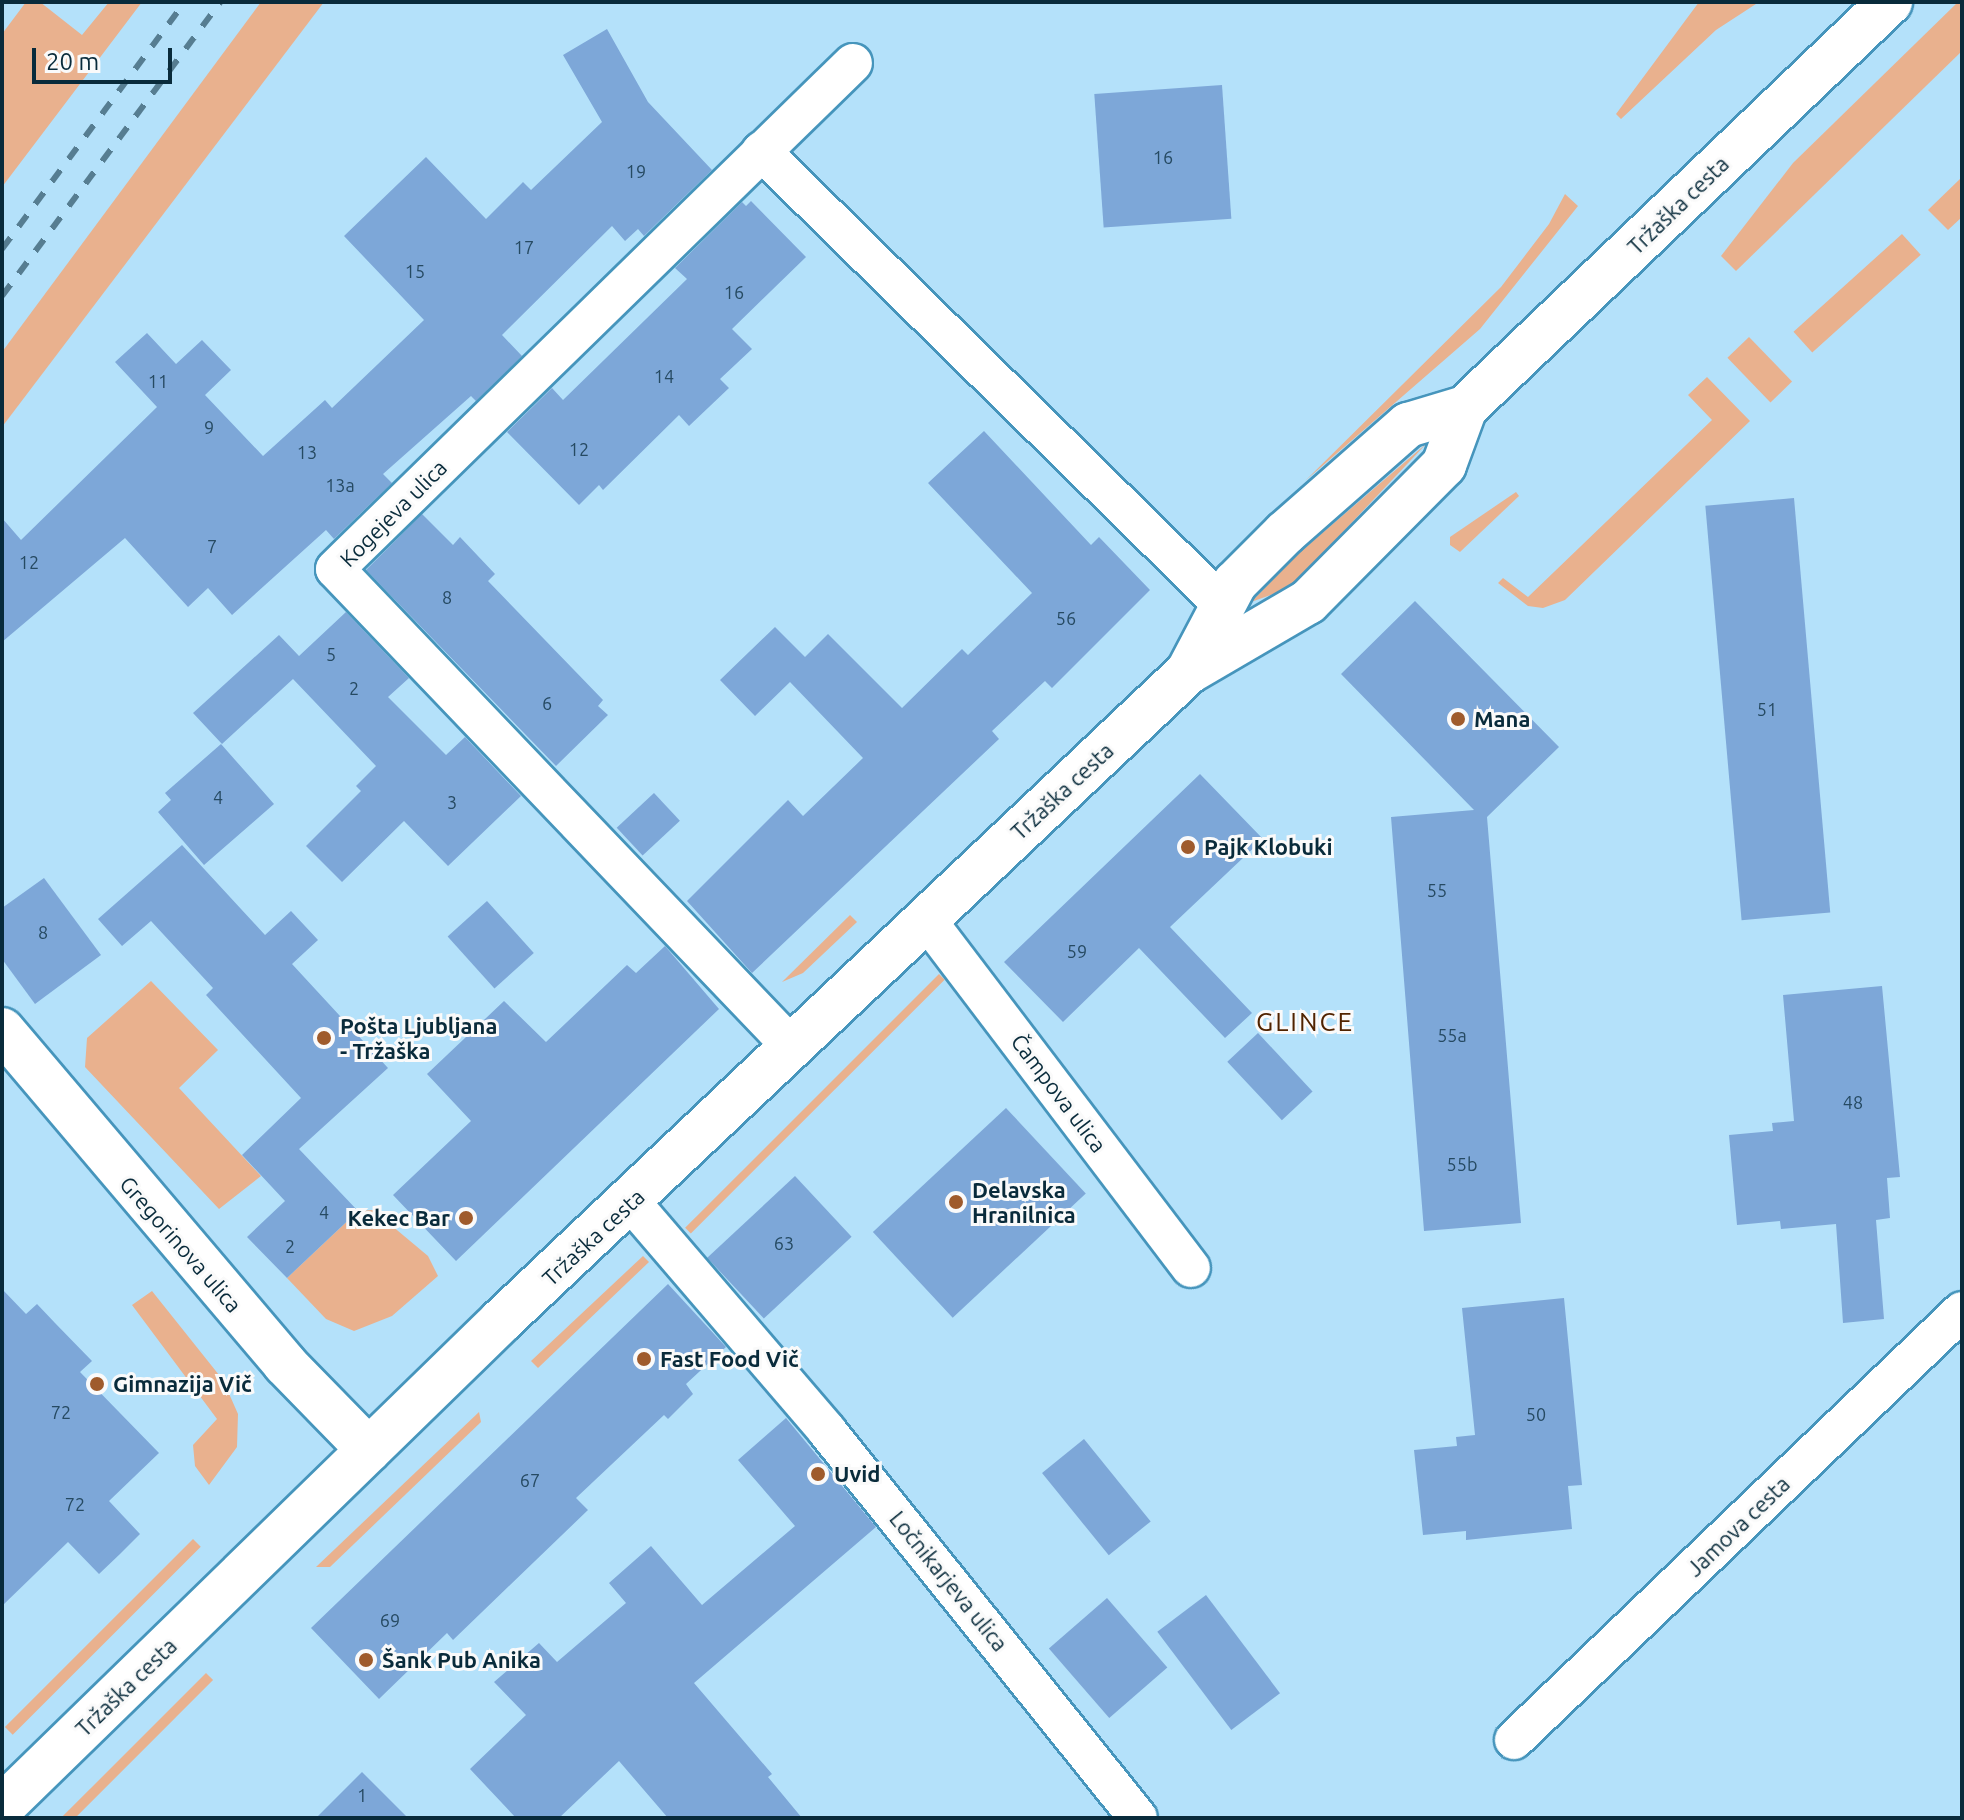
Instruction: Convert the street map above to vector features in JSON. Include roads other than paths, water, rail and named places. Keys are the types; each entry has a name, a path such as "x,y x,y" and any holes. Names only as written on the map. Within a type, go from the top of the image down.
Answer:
{"main road":[{"name":"Tržaška cesta","path":"2,1807 369,1450 1188,672 1308,602 1444,465 1465,408 1890,2"},
{"name":"Tržaška cesta","path":"1188,672 1235,583 1285,533 1408,425 1465,408"},
{"name":"Gregorinova ulica","path":"2,1030 285,1364 369,1450"}],"street":[{"name":"Kogejeva ulica","path":"792,1047 335,569 853,63"},
{"path":"761,151 1223,605"},
{"name":"Čampova ulica","path":"926,919 1191,1268"},
{"name":"Ločnikarjeva ulica","path":"631,1202 827,1431 1138,1818"},
{"name":"Jamova cesta","path":"1514,1740 1962,1311"}],"railway":[{"path":"2,249 185,2"},
{"path":"2,296 220,2"}],"place":[{"name":"Mana","path":"1458,719"},
{"name":"Pajk Klobuki","path":"1188,847"},
{"name":"Pošta Ljubljana - Tržaška","path":"324,1038"},
{"name":"Delavska Hranilnica","path":"956,1202"},
{"name":"Kekec Bar","path":"466,1218"},
{"name":"Fast Food Vič","path":"644,1359"},
{"name":"Gimnazija Vič","path":"97,1384"},
{"name":"Uvid","path":"818,1474"},
{"name":"Šank Pub Anika","path":"366,1660"}],"district":[{"name":"GLINCE","path":"1305,1022"}]}
